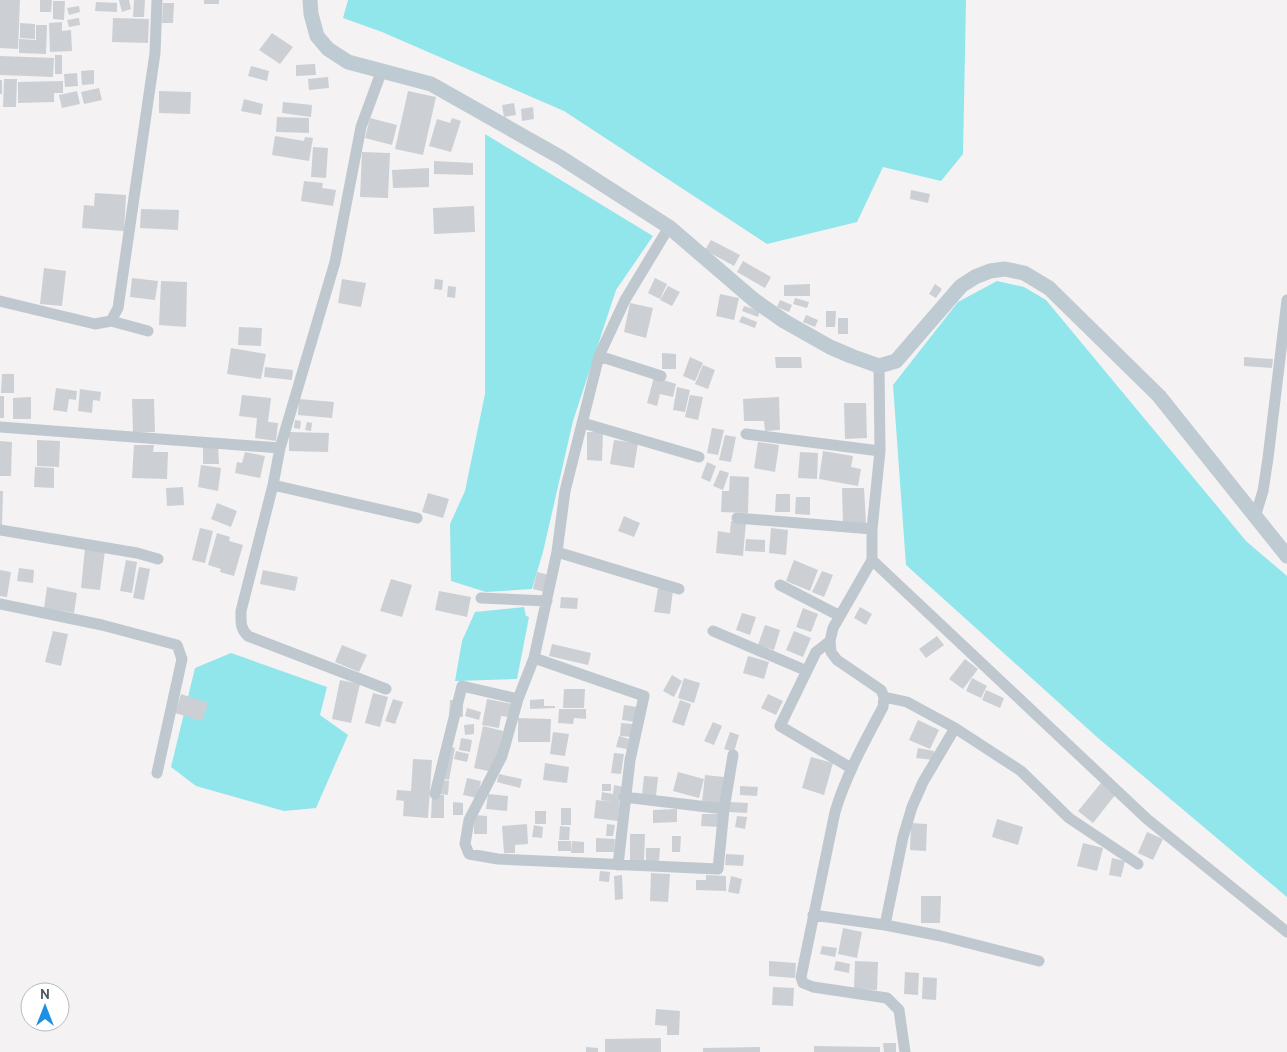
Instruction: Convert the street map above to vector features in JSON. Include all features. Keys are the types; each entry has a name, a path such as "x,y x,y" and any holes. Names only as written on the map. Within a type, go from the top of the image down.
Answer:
{"street":[{"path":"111,321 118,308 156,54 157,0"},
{"path":"310,0 317,36 328,49 348,62 430,84 560,158 669,227 754,300 784,321 830,347 879,366 896,361 961,286 974,277 990,271 1005,269 1024,273 1049,288 1159,396 1287,556"},
{"path":"382,70 361,127 335,262 280,448 273,485 241,611 241,624 243,631 248,636 386,689"},
{"path":"669,227 625,300 599,356 565,491 557,552 534,658 518,699 502,756 469,820 464,844 469,854 498,859 718,869 724,809 733,755"},
{"path":"1255,518 1263,491 1268,458 1287,300"},
{"path":"0,301 95,324 111,321 148,331"},
{"path":"599,356 660,376"},
{"path":"879,366 880,451 872,529 872,560 833,628 830,642 831,652 837,660 881,690 884,697 883,707 841,791 801,977 803,982 813,988 887,998 899,1010 905,1052"},
{"path":"582,423 699,457"},
{"path":"0,427 280,448"},
{"path":"746,434 880,451"},
{"path":"273,485 418,518"},
{"path":"737,518 872,529"},
{"path":"0,530 137,553 158,559"},
{"path":"557,552 679,589"},
{"path":"872,560 1147,819 1287,932"},
{"path":"780,585 840,616"},
{"path":"481,598 547,601"},
{"path":"0,604 102,625 177,645 182,659 157,773"},
{"path":"712,631 807,671"},
{"path":"830,642 816,652 780,726 851,768"},
{"path":"534,658 644,696 624,798 618,865"},
{"path":"435,794 462,686 518,699"},
{"path":"884,697 908,702 955,728 1021,771 1069,818 1138,864"},
{"path":"885,925 903,837 912,807 923,782 955,728"},
{"path":"624,798 724,809"},
{"path":"813,916 885,925 941,936 1038,961"}],"water":[{"path":"348,0 966,0 963,154 941,181 883,167 857,222 767,244 564,111 382,32 343,18"},
{"path":"485,134 653,236 616,290 573,421 543,552 532,589 486,592 451,581 450,524 465,491 485,394"},
{"path":"997,281 1024,287 1046,300 1246,541 1287,576 1287,897 1098,738 906,565 893,385 958,302"},
{"path":"524,607 526,616 529,617 517,679 455,681 462,641 475,612"},
{"path":"231,653 327,687 320,715 348,735 316,808 284,811 196,786 171,767 195,668"}],"building":[{"path":"0,0 20,0 18,49 0,48"},
{"path":"40,0 52,0 51,12 40,12"},
{"path":"119,0 129,0 131,9 122,12"},
{"path":"134,0 145,0 144,17 133,17"},
{"path":"204,0 219,0 219,4 204,4"},
{"path":"53,1 65,1 64,20 53,19"},
{"path":"96,2 117,3 117,12 95,11"},
{"path":"163,3 174,3 173,23 162,23"},
{"path":"79,6 80,12 69,15 67,8"},
{"path":"79,18 80,25 69,27 67,20"},
{"path":"113,18 149,19 148,43 112,42"},
{"path":"62,22 62,31 71,30 72,51 50,52 49,23"},
{"path":"20,23 35,24 35,39 20,38"},
{"path":"36,25 47,25 46,54 19,53 19,39 36,40"},
{"path":"272,33 293,47 280,64 259,50"},
{"path":"55,55 62,55 62,74 55,74"},
{"path":"0,56 54,58 53,77 0,75"},
{"path":"315,64 316,75 296,76 296,65"},
{"path":"251,66 269,71 267,81 248,76"},
{"path":"94,70 94,84 82,85 81,71"},
{"path":"77,73 78,86 65,87 64,74"},
{"path":"328,77 329,88 309,90 308,79"},
{"path":"4,79 17,79 16,107 3,107"},
{"path":"0,80 2,80 2,94 0,94"},
{"path":"63,81 63,93 54,93 54,102 18,103 18,82"},
{"path":"99,88 102,100 84,104 81,92"},
{"path":"77,91 80,104 62,108 59,95"},
{"path":"159,91 191,92 190,114 159,113"},
{"path":"408,91 436,97 423,155 395,149"},
{"path":"244,99 263,104 261,115 241,111"},
{"path":"283,102 312,105 311,117 282,113"},
{"path":"514,103 516,115 504,117 502,105"},
{"path":"533,107 534,119 522,121 521,109"},
{"path":"277,117 309,118 309,133 276,132"},
{"path":"370,118 397,125 392,145 365,138"},
{"path":"452,118 461,121 451,152 429,146 437,119 450,123"},
{"path":"275,136 304,141 305,137 313,138 309,161 272,155"},
{"path":"313,147 328,148 326,178 311,177"},
{"path":"362,152 390,153 388,198 360,197"},
{"path":"434,161 473,163 473,175 434,174"},
{"path":"429,168 429,187 393,188 392,170"},
{"path":"304,181 323,183 322,188 336,190 333,206 301,201"},
{"path":"911,190 930,194 928,203 910,199"},
{"path":"95,193 126,195 124,231 82,228 84,205 94,206"},
{"path":"474,206 475,232 434,234 433,208"},
{"path":"141,209 179,210 178,230 140,228"},
{"path":"711,240 740,255 734,266 705,250"},
{"path":"743,261 771,277 765,288 737,272"},
{"path":"44,268 66,271 62,306 40,304"},
{"path":"132,278 158,281 155,300 130,297"},
{"path":"655,278 667,284 660,299 648,293"},
{"path":"342,279 366,283 361,307 338,303"},
{"path":"435,279 443,280 442,290 434,289"},
{"path":"161,281 187,282 186,327 159,325"},
{"path":"810,284 810,296 784,296 784,285"},
{"path":"935,284 942,289 936,298 929,294"},
{"path":"448,286 456,287 455,298 447,297"},
{"path":"668,286 680,292 672,306 660,300"},
{"path":"720,294 739,298 734,320 716,316"},
{"path":"795,298 809,302 807,308 793,304"},
{"path":"780,300 792,305 789,312 777,307"},
{"path":"630,303 653,308 646,338 624,332"},
{"path":"744,306 760,311 758,317 742,311"},
{"path":"826,311 836,311 835,327 826,327"},
{"path":"806,315 818,320 815,327 803,322"},
{"path":"742,316 757,322 755,328 739,322"},
{"path":"838,318 848,318 848,334 838,334"},
{"path":"239,327 262,328 261,346 238,345"},
{"path":"231,348 266,354 261,379 227,374"},
{"path":"662,353 676,354 676,369 662,369"},
{"path":"690,357 703,363 695,381 683,376"},
{"path":"775,357 801,357 802,368 776,368"},
{"path":"1244,357 1273,359 1272,368 1244,366"},
{"path":"703,365 715,370 708,389 695,384"},
{"path":"265,367 293,370 292,380 264,377"},
{"path":"2,374 14,374 14,393 1,393"},
{"path":"654,377 676,384 673,397 660,394 657,406 647,403"},
{"path":"677,387 690,390 685,412 673,410"},
{"path":"56,388 77,391 76,400 69,399 67,412 53,410"},
{"path":"80,389 101,392 100,401 93,400 92,413 78,411"},
{"path":"242,395 271,398 268,422 278,423 276,441 255,438 257,418 239,416"},
{"path":"690,395 703,397 698,420 685,417"},
{"path":"0,396 4,396 4,418 0,418"},
{"path":"31,397 31,419 13,419 13,398"},
{"path":"779,397 780,430 765,431 764,421 744,421 743,399"},
{"path":"132,399 154,399 155,432 133,432"},
{"path":"299,399 334,402 332,418 298,415"},
{"path":"844,403 866,403 867,438 845,439"},
{"path":"295,420 301,421 300,429 294,428"},
{"path":"307,422 312,423 311,431 305,430"},
{"path":"712,428 724,430 718,455 707,453"},
{"path":"289,432 329,433 328,452 289,451"},
{"path":"587,432 603,432 602,461 587,460"},
{"path":"725,435 736,437 731,462 719,460"},
{"path":"37,440 60,441 59,467 37,466"},
{"path":"614,440 638,443 634,468 610,464"},
{"path":"0,441 12,442 11,476 0,476"},
{"path":"758,442 779,445 775,472 754,468"},
{"path":"134,445 154,445 153,452 168,452 167,479 132,478"},
{"path":"218,445 219,464 203,464 203,446"},
{"path":"823,451 853,456 851,467 861,469 858,486 819,479"},
{"path":"245,452 265,456 260,478 235,473 237,462 242,463"},
{"path":"800,452 818,453 817,479 798,478"},
{"path":"707,462 716,466 710,482 701,478"},
{"path":"201,465 221,468 218,491 198,487"},
{"path":"35,467 54,468 54,488 34,487"},
{"path":"720,470 729,473 723,490 713,486"},
{"path":"730,476 749,477 748,513 721,512 722,491 729,491"},
{"path":"183,487 184,505 167,506 166,488"},
{"path":"842,488 864,488 866,523 843,524"},
{"path":"0,491 3,491 2,526 0,526"},
{"path":"428,493 449,499 443,518 422,512"},
{"path":"776,494 790,494 790,512 775,512"},
{"path":"796,497 810,497 810,515 795,514"},
{"path":"217,503 237,511 231,527 211,519"},
{"path":"624,516 640,523 634,537 618,531"},
{"path":"731,521 746,522 743,556 716,553 718,531 730,533"},
{"path":"200,528 213,531 205,563 192,560"},
{"path":"771,528 788,530 786,555 769,553"},
{"path":"217,533 230,537 229,541 243,545 234,576 220,572 221,569 208,565"},
{"path":"746,539 765,540 765,552 745,551"},
{"path":"85,548 105,550 100,590 81,588"},
{"path":"126,560 137,562 132,593 120,591"},
{"path":"794,560 818,570 810,591 786,581"},
{"path":"139,567 150,569 144,600 133,598"},
{"path":"19,568 34,570 33,583 17,581"},
{"path":"0,570 11,572 7,597 0,596"},
{"path":"263,570 298,577 295,591 260,584"},
{"path":"822,571 833,575 824,597 812,592"},
{"path":"537,572 549,575 545,592 533,589"},
{"path":"391,579 412,585 402,617 380,611"},
{"path":"47,587 77,593 74,613 44,608"},
{"path":"658,588 673,591 670,614 654,612"},
{"path":"439,591 471,597 467,617 435,610"},
{"path":"561,597 578,598 577,609 560,608"},
{"path":"860,607 872,614 866,625 854,618"},
{"path":"803,608 818,614 811,632 796,627"},
{"path":"742,613 756,617 750,635 736,630"},
{"path":"765,625 780,630 774,650 758,645"},
{"path":"53,631 68,634 61,666 45,662"},
{"path":"794,631 811,638 803,657 786,650"},
{"path":"937,636 944,645 926,658 919,649"},
{"path":"552,644 591,653 588,665 549,656"},
{"path":"342,645 367,655 359,672 335,662"},
{"path":"748,656 769,662 764,679 743,673"},
{"path":"965,659 978,669 963,689 949,679"},
{"path":"672,675 682,681 674,697 663,691"},
{"path":"684,678 700,683 694,703 678,698"},
{"path":"972,678 987,686 981,698 966,691"},
{"path":"340,680 360,684 351,723 332,719"},
{"path":"564,689 585,689 584,708 563,708"},
{"path":"986,690 1004,698 1000,708 982,700"},
{"path":"373,693 388,697 380,727 365,723"},
{"path":"181,694 208,703 202,721 175,713"},
{"path":"768,694 783,701 776,715 761,708"},
{"path":"393,699 403,702 395,724 385,721"},
{"path":"487,699 513,704 511,717 501,716 499,728 482,725"},
{"path":"544,699 544,706 555,706 555,708 530,709 530,700"},
{"path":"450,700 463,700 463,717 449,717"},
{"path":"680,700 691,704 684,726 672,722"},
{"path":"624,705 637,707 635,722 622,720"},
{"path":"467,708 481,712 479,720 465,716"},
{"path":"559,709 586,709 586,719 574,718 573,724 558,723"},
{"path":"518,718 551,719 550,742 518,742"},
{"path":"918,720 939,730 930,749 909,740"},
{"path":"713,722 722,726 714,745 704,741"},
{"path":"621,723 633,724 632,737 620,736"},
{"path":"474,724 474,734 465,735 464,725"},
{"path":"483,726 503,731 493,772 474,768"},
{"path":"553,732 569,734 565,756 550,754"},
{"path":"730,732 739,735 734,752 724,749"},
{"path":"619,736 629,739 627,749 616,747"},
{"path":"461,738 472,740 470,752 459,750"},
{"path":"443,745 455,748 449,780 436,778"},
{"path":"918,748 934,751 933,760 916,758"},
{"path":"456,751 469,754 467,762 454,759"},
{"path":"614,753 624,754 621,774 611,773"},
{"path":"811,757 833,763 824,795 802,788"},
{"path":"413,759 432,760 428,818 403,816 404,801 396,800 397,790 411,791"},
{"path":"545,763 569,767 567,783 543,780"},
{"path":"678,772 704,779 699,798 673,791"},
{"path":"499,774 522,779 520,788 497,782"},
{"path":"705,775 724,777 721,804 702,802"},
{"path":"644,776 658,777 656,796 642,795"},
{"path":"467,778 481,781 477,798 463,795"},
{"path":"434,779 449,781 448,795 432,793"},
{"path":"1101,783 1116,794 1093,823 1078,811"},
{"path":"602,784 611,784 611,791 602,791"},
{"path":"614,785 624,787 620,795 618,821 594,818 596,800 614,802 601,800 602,792 613,794"},
{"path":"740,786 758,787 757,796 740,795"},
{"path":"488,794 508,796 507,811 486,809"},
{"path":"432,795 444,795 444,818 431,818"},
{"path":"453,802 463,803 463,815 453,815"},
{"path":"729,802 748,803 747,813 729,812"},
{"path":"561,808 571,808 571,825 561,825"},
{"path":"677,809 677,822 653,823 653,810"},
{"path":"535,811 546,811 546,824 535,824"},
{"path":"702,814 721,814 721,827 701,826"},
{"path":"474,815 487,816 487,834 474,834"},
{"path":"737,816 747,817 745,829 735,827"},
{"path":"997,819 1023,827 1018,845 992,837"},
{"path":"911,823 927,824 926,851 910,850"},
{"path":"527,824 528,844 515,845 515,853 504,853 502,826"},
{"path":"607,824 615,825 613,836 606,836"},
{"path":"534,825 543,827 542,838 532,837"},
{"path":"560,826 570,827 569,840 559,840"},
{"path":"1147,832 1163,839 1153,860 1138,853"},
{"path":"630,834 645,834 644,863 630,863"},
{"path":"672,836 681,836 680,852 672,852"},
{"path":"596,838 615,839 614,852 596,852"},
{"path":"558,841 571,841 571,851 558,851"},
{"path":"572,841 584,842 584,853 571,853"},
{"path":"1083,843 1103,848 1097,871 1077,866"},
{"path":"646,848 660,848 659,861 646,861"},
{"path":"726,854 744,855 743,866 725,865"},
{"path":"1112,858 1125,861 1121,877 1109,875"},
{"path":"600,871 610,872 609,882 599,881"},
{"path":"651,873 670,874 668,902 650,901"},
{"path":"622,875 623,899 615,900 614,876"},
{"path":"706,875 726,876 726,891 696,890 696,880 706,880"},
{"path":"731,876 742,879 739,894 728,892"},
{"path":"921,896 941,896 940,923 921,923"},
{"path":"843,928 862,932 857,958 838,954"},
{"path":"822,946 837,948 835,957 820,954"},
{"path":"769,961 796,963 795,978 769,976"},
{"path":"836,961 850,964 849,973 834,970"},
{"path":"855,961 878,962 877,990 854,989"},
{"path":"905,972 919,973 918,995 904,994"},
{"path":"923,977 937,978 936,1000 922,999"},
{"path":"773,987 794,988 793,1006 772,1005"},
{"path":"656,1009 680,1011 679,1035 667,1035 667,1026 655,1025"},
{"path":"661,1038 661,1052 605,1052 605,1039"},
{"path":"883,1043 896,1043 896,1052 884,1052"},
{"path":"814,1046 880,1047 880,1052 814,1052"},
{"path":"586,1047 598,1048 598,1052 586,1052"},
{"path":"760,1047 760,1052 703,1052 703,1048"}]}
